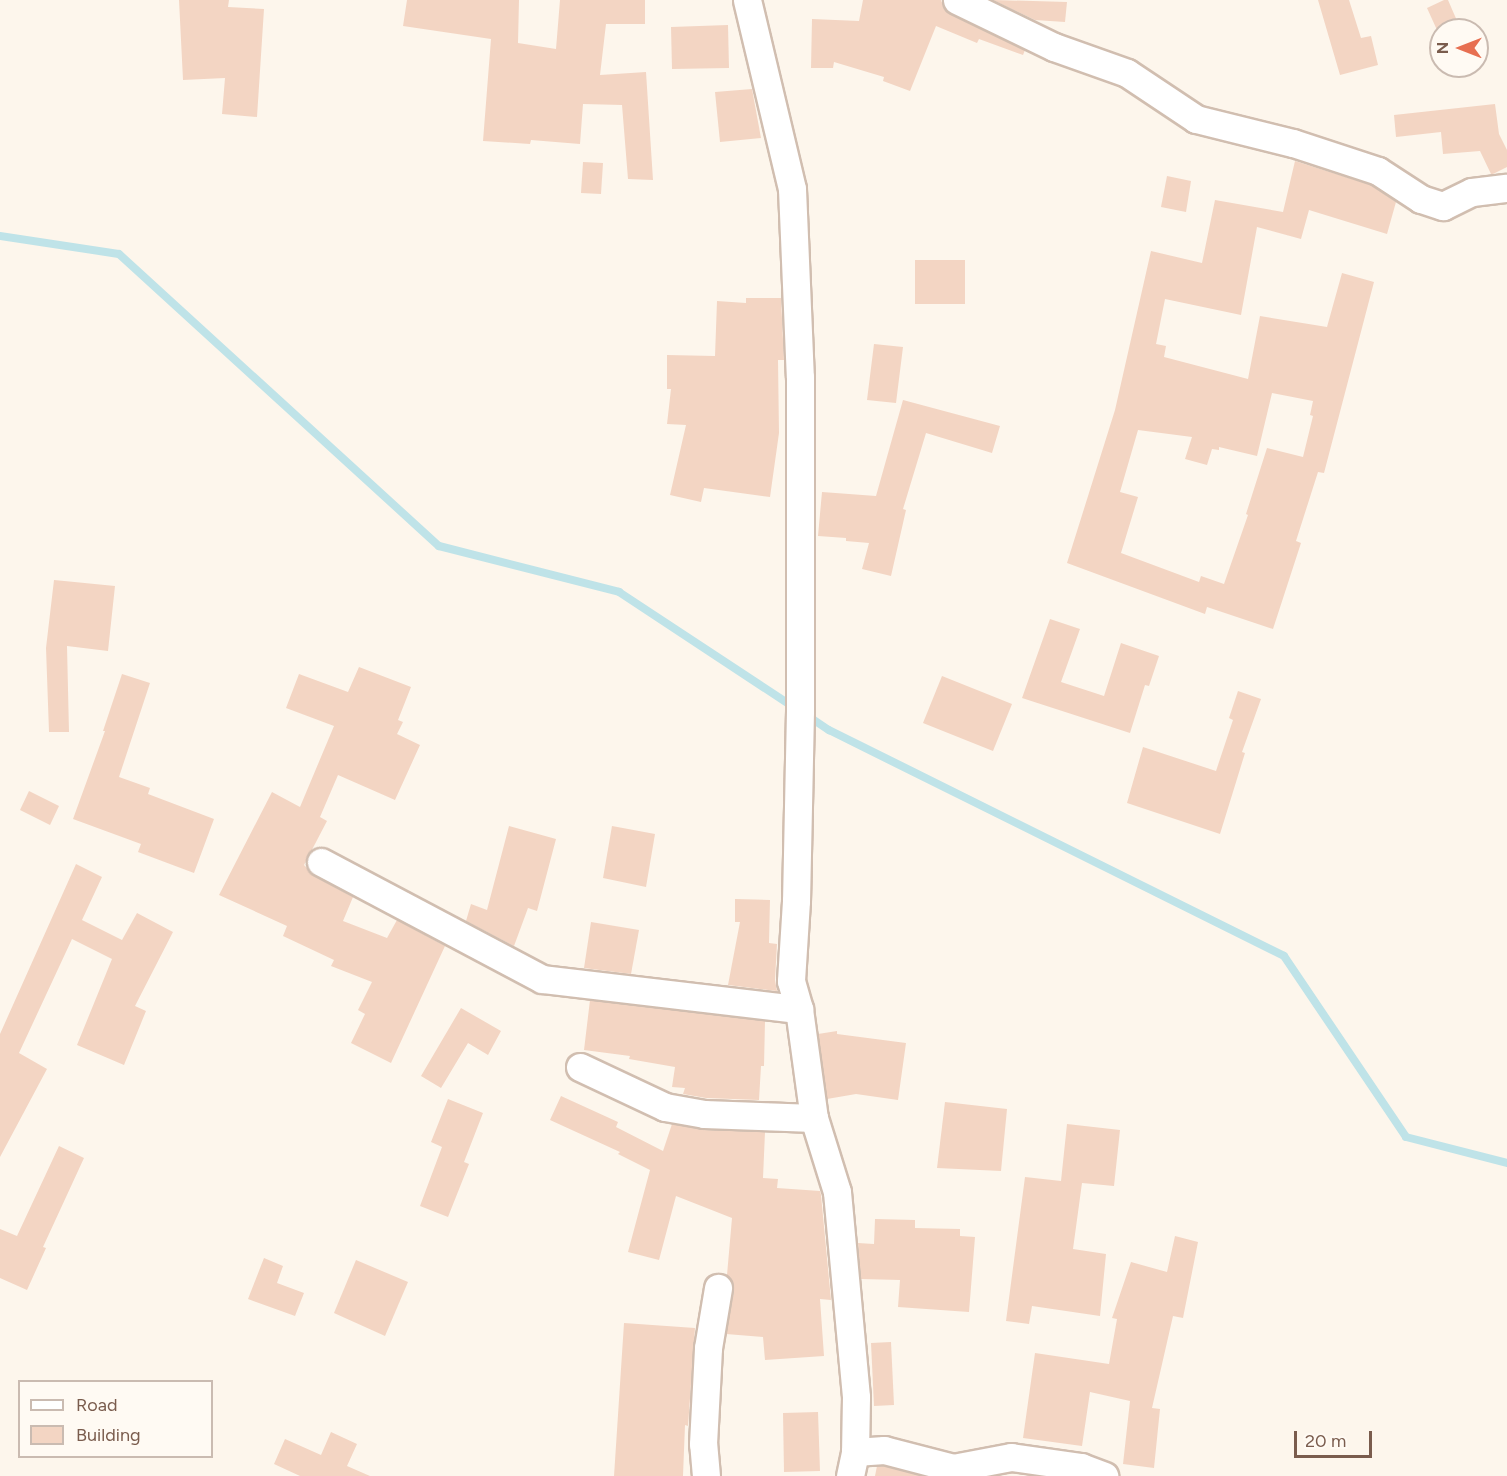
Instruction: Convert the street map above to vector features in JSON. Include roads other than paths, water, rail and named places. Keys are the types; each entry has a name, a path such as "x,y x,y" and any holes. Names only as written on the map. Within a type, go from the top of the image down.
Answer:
{"street":[{"path":"747,0 792,189 800,377 800,711 796,901 791,981 798,1009 814,1118 837,1192 856,1398 853,1464 884,1450 953,1468 1011,1456 1081,1467 1104,1476"},
{"path":"957,0 1054,47 1127,73 1196,119 1293,143 1378,171 1421,199 1443,206 1472,192 1507,188"},
{"path":"321,862 543,979 798,1009"},
{"path":"580,1067 665,1107 704,1114 814,1118"},
{"path":"706,1476 703,1444 708,1348 718,1288"}],"waterway":[{"path":"0,236 119,254 439,546 619,592 795,708"},
{"path":"805,714 829,730 1284,956 1406,1137 1507,1163"}]}
